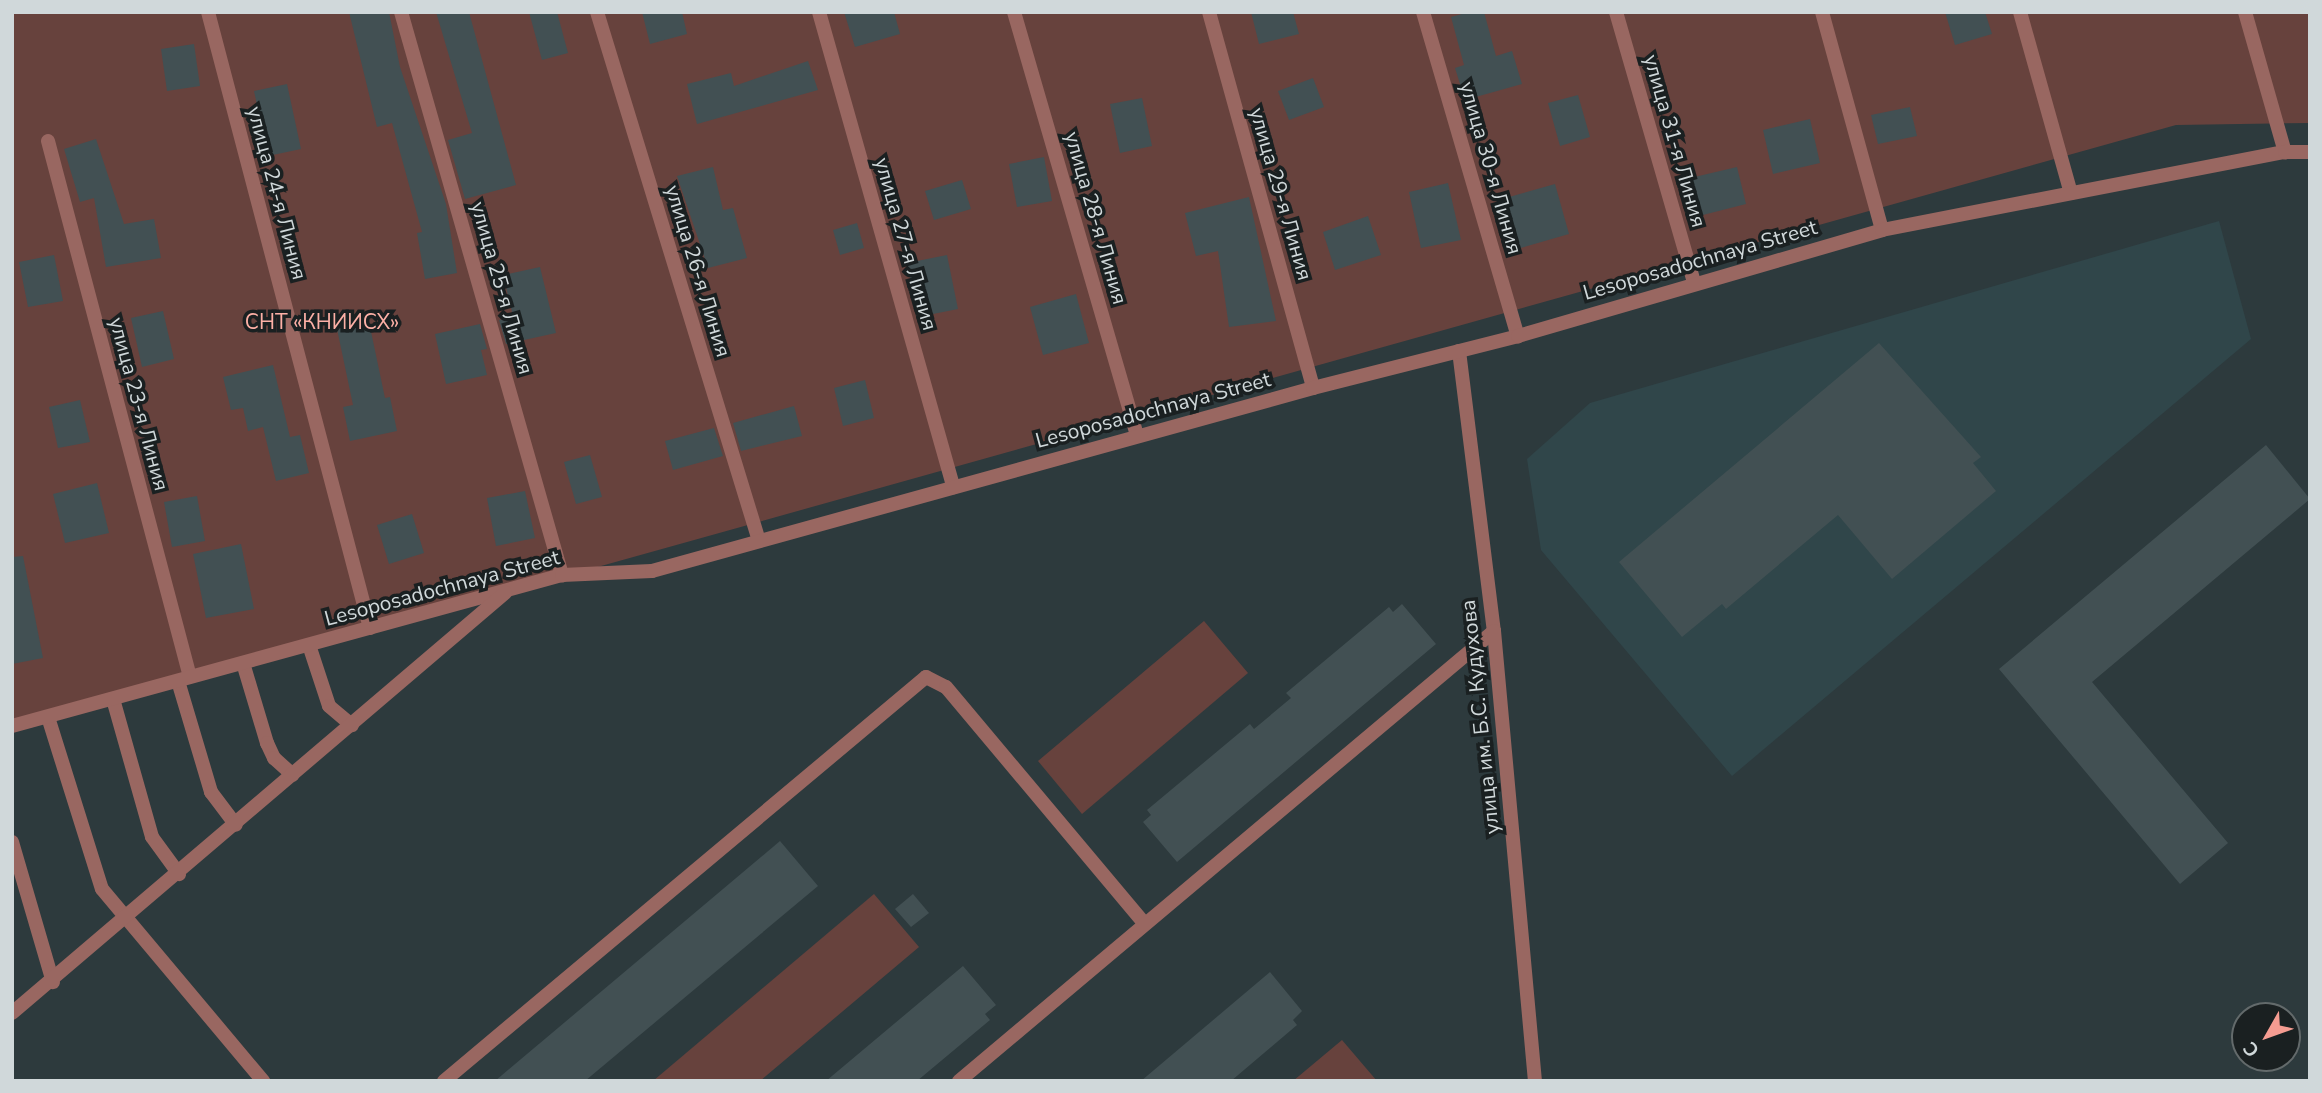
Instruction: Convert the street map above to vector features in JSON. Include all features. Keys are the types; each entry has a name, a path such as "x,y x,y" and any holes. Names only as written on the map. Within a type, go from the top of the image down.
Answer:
{"street":[{"name":"улица 24-я Линия","path":"208,12 370,628"},
{"name":"улица 25-я Линия","path":"401,12 562,575"},
{"name":"улица 26-я Линия","path":"597,12 759,541"},
{"name":"улица 27-я Линия","path":"819,12 953,487"},
{"name":"улица 28-я Линия","path":"1014,12 1137,436"},
{"name":"улица 29-я Линия","path":"1209,12 1313,387"},
{"name":"улица 30-я Линия","path":"1423,12 1518,336"},
{"name":"улица 31-я Линия","path":"1616,12 1694,282"},
{"path":"1822,12 1882,230"},
{"path":"2020,12 2071,194"},
{"path":"2245,12 2285,152"},
{"name":"улица 23-я Линия","path":"48,141 211,792 236,825"},
{"name":"Lesoposadochnaya Street","path":"12,726 562,575 652,571 1313,387 1518,336 1694,282 1882,230 2285,152 2310,152"},
{"name":"улица им. Б.С. Кудухова","path":"1459,351 1494,631 1535,1081"},
{"path":"12,1013 53,982 509,590"},
{"path":"959,1081 1494,631"},
{"path":"309,645 329,706 352,725"},
{"path":"243,663 267,743 274,758 293,775"},
{"path":"444,1081 926,677 946,687 1145,924"},
{"path":"113,699 152,838 179,874"},
{"path":"48,716 102,889 263,1081"},
{"path":"12,842 53,982"}],"shaded area":[{"path":"2219,221 2251,339 1732,776 1541,550 1527,459 1590,403"}],"green space":[{"name":"СНТ «КНИИСХ»","path":"12,12 2310,12 2310,123 2176,125 12,731"},
{"path":"1204,621 1248,673 1082,814 1038,761"},
{"path":"874,894 919,947 760,1081 653,1081"},
{"path":"1342,1040 1377,1081 1293,1081"}],"building":[{"path":"349,12 389,12 400,67 446,204 457,273 425,279 417,233 422,232 392,123 377,127"},
{"path":"436,12 469,12 516,185 465,199 448,140 472,133"},
{"path":"529,12 557,12 568,53 542,60"},
{"path":"642,12 682,12 687,34 650,44"},
{"path":"844,12 894,12 900,34 855,47"},
{"path":"1251,12 1293,12 1299,34 1259,44"},
{"path":"1469,12 1484,12 1496,56 1512,51 1522,84 1465,100 1455,68 1464,65 1451,17"},
{"path":"1945,12 1985,12 1992,34 1955,45"},
{"path":"194,44 200,86 167,91 161,49"},
{"path":"808,61 818,90 697,124 687,84 731,73 734,86"},
{"path":"1313,78 1324,107 1289,120 1278,91"},
{"path":"287,84 301,149 268,156 254,91"},
{"path":"1578,95 1590,137 1560,146 1548,103"},
{"path":"1142,98 1152,146 1120,153 1110,104"},
{"path":"1910,107 1917,136 1878,144 1871,115"},
{"path":"1810,119 1820,163 1773,174 1763,130"},
{"path":"96,139 124,224 154,219 161,258 106,267 94,198 80,202 64,149"},
{"path":"1044,157 1052,201 1017,207 1009,164"},
{"path":"713,167 723,210 733,208 747,258 708,268 677,176"},
{"path":"1737,167 1746,204 1695,217 1686,179"},
{"path":"962,180 971,209 934,220 925,191"},
{"path":"1448,183 1461,240 1421,248 1409,192"},
{"path":"1555,184 1569,234 1517,249 1502,199"},
{"path":"1249,197 1276,321 1229,327 1218,251 1196,256 1185,213"},
{"path":"1368,216 1381,255 1335,270 1323,232"},
{"path":"857,223 864,248 840,255 833,230"},
{"path":"54,255 63,301 28,307 19,262"},
{"path":"947,255 958,309 918,317 907,263"},
{"path":"540,267 556,333 506,344 499,320 513,316 503,275"},
{"path":"1076,294 1089,343 1043,355 1030,307"},
{"path":"163,311 174,359 142,367 131,318"},
{"path":"369,322 385,398 390,397 397,431 350,441 343,407 353,405 337,329"},
{"path":"480,324 487,349 481,350 487,375 446,384 435,334"},
{"path":"1879,343 1981,457 1973,463 1996,491 1892,579 1838,515 1726,609 1722,604 1682,637 1619,562"},
{"path":"273,365 290,437 300,435 309,473 276,481 263,427 248,431 243,408 231,410 223,377"},
{"path":"865,380 874,418 843,426 834,388"},
{"path":"80,400 90,442 58,448 49,407"},
{"path":"794,406 802,436 741,451 733,423"},
{"path":"714,428 723,456 673,470 665,441"},
{"path":"2266,445 2310,499 2092,682 2228,843 2180,884 1999,669"},
{"path":"590,455 602,497 576,504 564,462"},
{"path":"97,483 109,533 65,543 53,494"},
{"path":"525,491 535,538 496,546 487,498"},
{"path":"197,496 205,541 172,547 164,502"},
{"path":"412,514 424,553 389,564 377,525"},
{"path":"241,544 254,609 206,618 193,554"},
{"path":"23,556 43,658 12,664 12,557"},
{"path":"1402,604 1436,644 1177,862 1143,822 1151,815 1147,810 1250,724 1254,729 1291,698 1286,693 1389,607 1393,612"},
{"path":"780,841 818,886 585,1081 495,1081"},
{"path":"913,894 929,913 911,927 895,909"},
{"path":"963,966 996,1005 985,1014 990,1020 917,1081 826,1081"},
{"path":"1270,972 1302,1011 1293,1020 1297,1025 1231,1081 1141,1081"}]}
